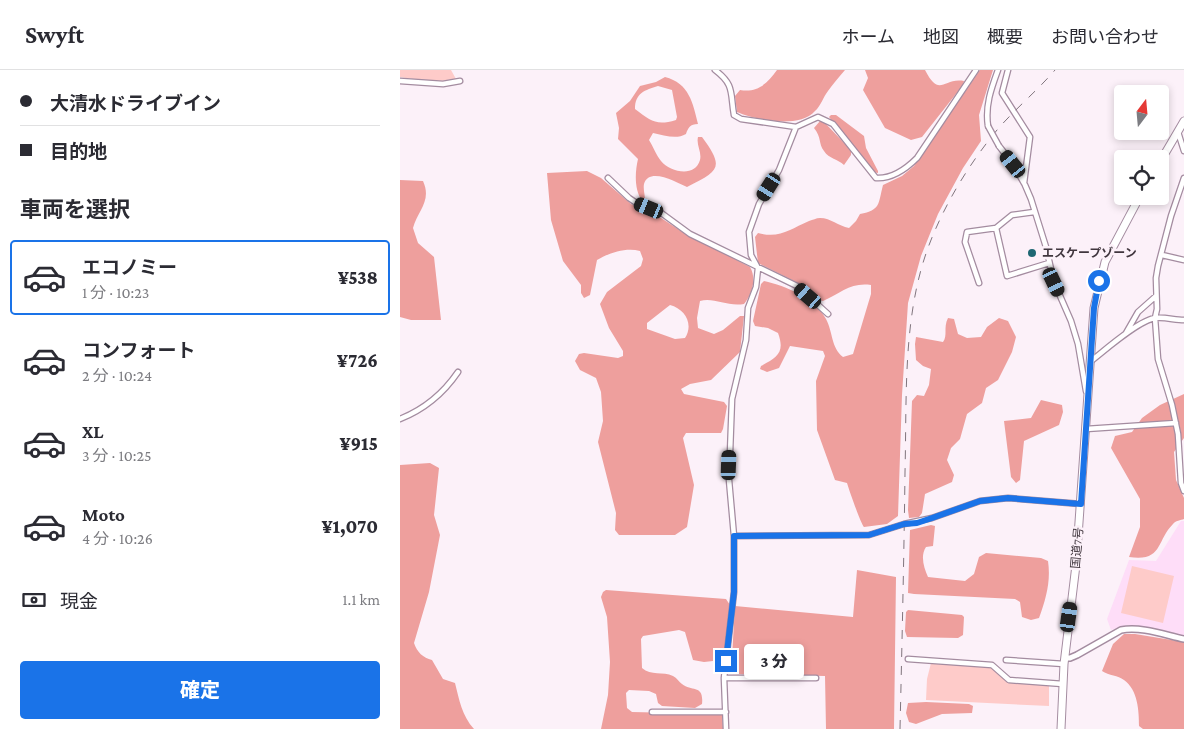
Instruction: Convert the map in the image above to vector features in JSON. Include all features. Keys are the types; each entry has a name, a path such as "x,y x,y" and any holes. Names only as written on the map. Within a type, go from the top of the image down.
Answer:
{"highway":[{"path":"1167,150 1184,121"},
{"name":"国道7号","path":"1061,729 1064,661 1076,565 1081,504 1094,308 1105,262 1135,205"}],"street":[{"path":"715,70 725,78 730,88 734,116 741,119 796,127 818,118 833,124 876,178 882,178 907,168 917,158 976,70"},
{"path":"998,70 988,98 988,126 999,146 1013,164 1031,199 1046,247 1054,282 1071,321 1078,344 1087,395"},
{"path":"1008,70 1002,93 1030,137 1024,183"},
{"path":"400,81 444,84 460,81"},
{"path":"726,729 724,678 734,592 734,536 729,480 732,398 746,340 748,308 756,288 758,268 751,255 749,232 759,204 779,170 796,127"},
{"path":"1178,132 1184,151"},
{"path":"608,178 616,187 638,204 660,212 690,234 797,286 828,314"},
{"path":"1184,178 1171,216 1156,278 1157,309 1155,318 1158,359 1176,423 1181,483 1184,491"},
{"path":"978,283 964,242 967,232 996,228 1012,215 1034,212"},
{"path":"996,228 1007,276 1049,263"},
{"path":"1162,255 1184,260"},
{"path":"1124,336 1138,312 1156,296"},
{"path":"1089,362 1143,323 1155,318 1184,320"},
{"path":"400,419 433,401 458,372"},
{"path":"1086,429 1176,423"},
{"path":"734,536 869,535 904,524 917,523 980,501 1008,498 1081,504"},
{"path":"1006,660 1064,661 1127,629 1184,639"},
{"path":"908,659 992,665 1009,680 1063,684"},
{"path":"724,678 816,678"},
{"path":"652,712 726,712"}],"shaded area":[{"path":"400,70 451,70 456,79 435,81 400,77"},
{"path":"777,70 845,70 826,93 817,109 808,117 799,120 777,121 755,118 737,112 735,96 740,90 757,89"},
{"path":"865,70 925,70 930,79 938,85 964,81 963,85 922,137 911,140 885,128 863,90 868,78"},
{"path":"980,70 993,70 979,115 981,141 963,168 938,214 921,256 908,303 902,395 898,516 887,524 864,527 847,483 835,480 817,430 816,381 825,356 823,351 790,346 779,368 767,372 760,369 761,366 776,357 781,345 778,333 768,328 755,326 753,321 761,284 764,281 781,286 799,294 815,305 826,319 839,353 843,357 853,354 871,294 871,285 864,284 846,289 823,301 816,299 798,283 758,263 755,237 758,233 766,235 779,234 819,218 828,219 849,228 860,214 872,210 878,205 883,185 902,176 914,166"},
{"path":"665,77 680,84 685,89 692,101 698,124 691,126 686,134 678,137 653,133 649,140 659,159 665,165 676,170 688,171 693,169 700,160 698,137 702,137 716,162 712,172 687,187 664,177 652,176 644,184 645,200 642,201 639,196 636,180 638,159 618,139 619,128 616,113 630,101 640,86 656,82","holes":["658,86 672,90 676,120 669,122 654,121 635,109 637,99 645,91"]},
{"path":"836,115 864,136 866,148 878,173 873,172 829,117"},
{"path":"820,121 825,123 851,150 851,155 844,165 828,156 822,148 814,128"},
{"path":"587,171 601,178 631,204 658,216 684,233 750,267 752,272 753,286 744,304 738,305 710,300 700,301 697,318 698,328 714,334 723,330 740,316 744,316 740,352 711,380 690,384 681,389 684,394 724,402 727,406 721,433 686,433 683,438 694,485 687,527 675,535 619,535 615,530 616,513 598,442 603,421 601,392 596,378 580,370 575,361 579,354 584,353 618,358 623,356 623,351 609,328 600,304 607,292 641,266 643,259 640,251 623,250 597,260 590,295 584,298 581,293 581,285 563,261 551,220 547,173","holes":["670,305 684,314 688,322 689,328 685,338 675,339 647,329 647,323"]},
{"path":"400,180 423,181 426,194 425,200 413,228 418,243 434,257 441,320 411,320 400,317"},
{"path":"948,318 954,319 958,334 967,338 981,337 987,327 999,318 1008,321 1016,337 1012,352 998,380 986,388 982,403 967,414 960,439 951,448 947,460 954,475 952,482 925,494 922,513 919,517 909,518 912,401 917,395 924,396 929,385 931,369 923,366 916,360 916,337 943,342"},
{"path":"1184,394 1184,438 1174,452 1176,480 1184,498 1184,519 1174,523 1153,553 1140,558 1129,557 1140,527 1140,499 1111,448 1115,436 1132,432 1142,418 1160,405"},
{"path":"1041,400 1062,405 1063,412 1059,425 1024,441 1020,480 1016,483 1011,477 1004,421 1031,418"},
{"path":"430,463 439,468 434,515 440,535 429,592 414,643 421,654 432,660 443,679 455,683 464,713 474,729 400,729 400,465"},
{"path":"1181,521 1184,521 1184,636 1127,625 1111,630 1107,619 1129,560 1156,561"},
{"path":"931,525 935,526 933,546 926,547 923,558 928,577 965,581 974,574 979,557 986,553 1041,558 1048,561 1049,576 1047,590 1039,618 1031,620 1022,617 1020,602 1015,599 908,593 910,530"},
{"path":"1132,566 1174,576 1163,623 1121,613"},
{"path":"857,570 896,577 894,729 826,729 825,676 731,674 735,606 853,617"},
{"path":"606,590 726,599 730,605 724,659 722,660 704,662 693,660 685,632 679,630 643,636 641,639 642,668 649,672 673,676 686,686 699,691 702,704 695,708 662,706 658,703 656,694 649,691 629,690 626,693 627,708 632,712 722,714 723,729 601,729 608,695 610,662 607,617 601,597"},
{"path":"908,610 962,615 964,617 963,635 958,638 907,637 905,631 906,612"},
{"path":"1124,634 1184,642 1184,729 1143,729 1139,726 1138,707 1135,695 1129,684 1122,678 1102,671 1113,644"},
{"path":"931,663 991,667 1007,682 1049,685 1049,706 926,700 927,679"},
{"path":"908,703 969,704 973,706 972,713 942,714 916,724 909,722 906,713"}],"railway":[{"path":"900,729 906,384 915,296 922,267 937,225 968,169 997,130 1055,70"}],"place":[{"name":"エスケープゾーン","path":"1032,253"}],"route":[{"path":"726,661 734,592 734,536 869,535 904,524 917,523 980,501 1008,498 1081,504 1094,308 1099,281"}]}
